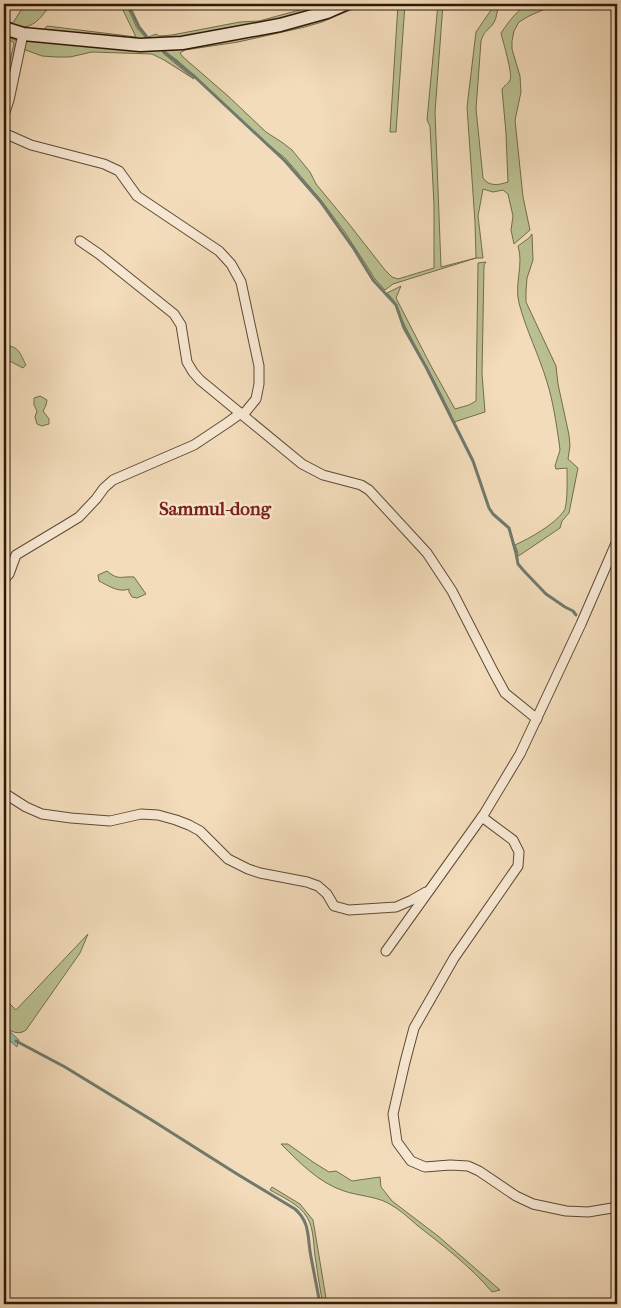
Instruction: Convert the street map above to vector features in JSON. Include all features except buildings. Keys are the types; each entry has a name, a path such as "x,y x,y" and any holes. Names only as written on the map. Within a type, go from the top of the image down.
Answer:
{"main road":[{"path":"4,28 23,34 140,45 182,43 280,25 327,12 345,4"}],"street":[{"path":"4,115 23,34"},
{"path":"4,134 31,145 95,161 118,171 137,196 219,251 231,264 241,282 259,366 259,384 256,399 242,414 194,444 113,480 79,517 16,555 10,574 4,579"},
{"path":"80,241 174,314 181,325 187,362 200,380 302,464 323,475 361,485 369,490 432,560 452,591 505,693 537,719"},
{"path":"386,951 482,818 520,754 581,624 617,541"},
{"path":"4,793 26,807 42,814 110,821 141,814 158,815 176,820 200,831 228,859 237,864 260,874 307,882 318,886 334,906 349,910 396,907 430,889"},
{"path":"482,818 513,840 520,852 518,866 454,958 414,1028 394,1114 398,1142 411,1161 426,1167 468,1166 516,1196 533,1204 566,1211 588,1212 617,1206"}],"green space":[{"path":"12,4 50,4 36,22 22,27 4,23 4,20 13,23 21,10"},
{"path":"120,4 126,4 137,28 146,38 156,34 159,36 172,35 240,22 259,21 307,8 308,4 312,4 313,7 321,4 331,4 290,17 183,39 130,39 43,30 47,26 136,37"},
{"path":"357,4 365,4 305,27 238,42 185,50 180,53 266,132 292,150 310,172 316,184 385,270 392,277 398,279 434,268 434,205 430,126 427,120 438,4 443,4 435,112 441,267 476,258 393,284 385,290 375,279 321,200 286,159 177,60 165,52 163,53 194,79 152,54 92,52 70,57 56,57 42,56 23,49 29,39 128,49 336,14"},
{"path":"398,4 405,4 396,132 390,132"},
{"path":"493,4 499,4 494,22 481,41 476,109 483,178 491,184 501,184 508,182 502,89 511,77 501,33 515,15 528,5 556,4 519,22 514,31 512,41 512,49 520,76 521,92 515,120 523,197 530,230 514,244 511,230 513,216 508,194 503,190 493,192 483,189 478,216 483,258 476,258 467,107 476,32"},
{"path":"4,36 17,41 6,89 4,89 4,85 14,44 4,38"},
{"path":"532,234 533,260 527,278 526,302 556,366 569,435 568,459 578,468 569,513 562,521 560,528 517,557 518,553 515,545 548,526 560,516 564,511 567,497 567,468 556,469 555,466 560,450 551,397 518,296 520,253 518,246"},
{"path":"486,262 484,265 482,374 485,412 454,422 402,321 396,305 387,293 401,286 396,298 455,409 469,405 476,401 478,263"},
{"path":"4,345 13,347 18,351 26,365 23,368 4,358"},
{"path":"40,396 47,400 43,411 49,419 49,424 42,426 37,424 35,417 37,411 34,405 34,398"},
{"path":"107,571 117,577 134,577 146,594 137,598 132,597 129,589 118,590 99,581 98,575"},
{"path":"88,934 80,953 26,1030 17,1033 4,1026 4,998 16,1010"},
{"path":"281,1144 288,1144 329,1172 336,1171 352,1181 380,1177 381,1187 392,1201 438,1236 500,1290 492,1292 457,1257 396,1208 372,1197 344,1191 326,1183"},
{"path":"272,1187 300,1204 313,1220 327,1304 323,1304 310,1222 300,1208 270,1190"}],"shaded area":[{"path":"4,1026 19,1040 17,1047 4,1036"}],"waterway":[{"path":"128,4 139,27 147,37"},
{"path":"163,51 195,77 285,161 320,201 373,280 396,305 404,328 426,367 473,461 489,508 509,528 518,564 546,594 573,611 576,615"},
{"path":"16,1041 65,1067 295,1209 304,1220 308,1231 320,1304"}],"district":[{"name":"Sammul-dong","path":"215,508"}]}
